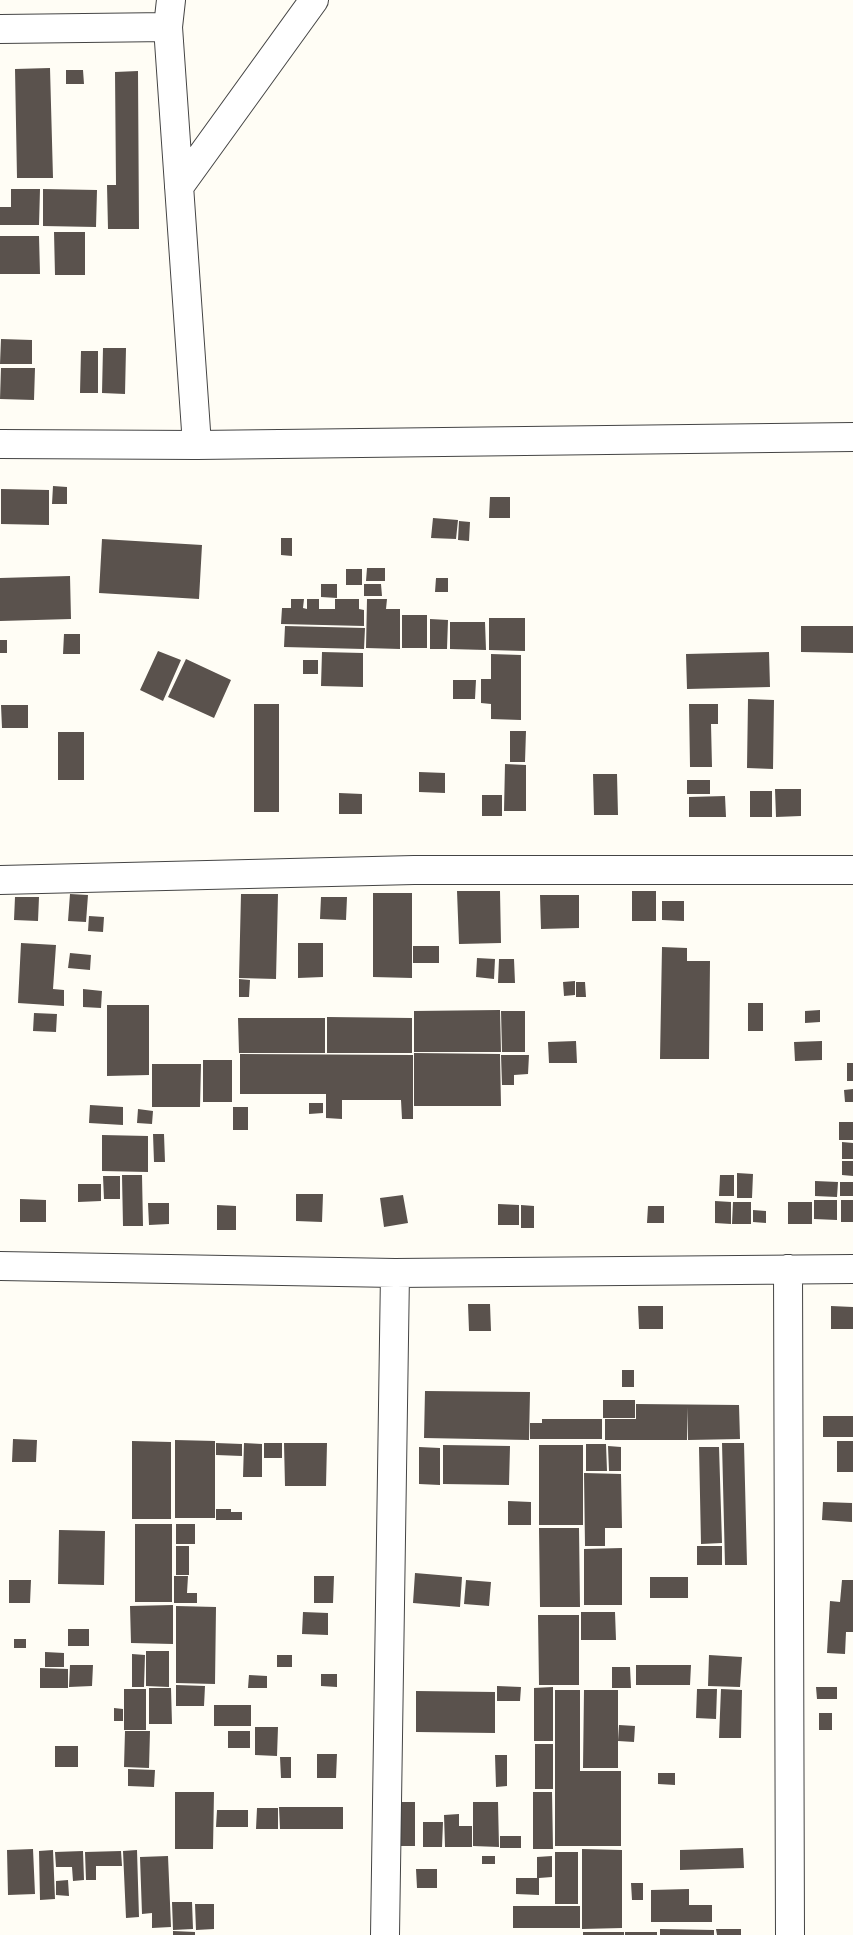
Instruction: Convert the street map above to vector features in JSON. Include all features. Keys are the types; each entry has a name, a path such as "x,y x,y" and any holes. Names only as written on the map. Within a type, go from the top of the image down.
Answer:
{"street":[{"path":"171,0 168,27 197,445"},
{"path":"179,187 314,0"},
{"path":"0,29 168,27"},
{"path":"0,444 197,445 853,437"},
{"path":"0,880 414,870 853,870"},
{"path":"0,1266 395,1273 853,1269"},
{"path":"788,1269 790,1935"},
{"path":"385,1935 395,1273"}],"building":[{"path":"50,68 53,178 17,178 15,69"},
{"path":"66,70 83,70 84,84 66,84"},
{"path":"138,71 139,229 108,229 107,185 116,185 115,72"},
{"path":"11,189 40,189 39,225 0,225 0,207 11,207"},
{"path":"43,189 97,190 96,227 43,226"},
{"path":"54,232 85,232 85,275 55,275"},
{"path":"0,236 39,236 40,274 0,274"},
{"path":"1,339 32,340 32,364 0,364"},
{"path":"103,348 126,348 125,394 102,393"},
{"path":"81,351 98,351 98,393 80,393"},
{"path":"1,368 35,368 34,400 0,399"},
{"path":"53,486 67,487 67,504 52,504"},
{"path":"1,489 49,490 49,525 1,524"},
{"path":"490,497 510,497 510,518 489,518"},
{"path":"433,518 458,520 456,539 431,538"},
{"path":"459,521 470,522 469,541 458,540"},
{"path":"281,538 292,538 292,556 281,555"},
{"path":"102,539 202,545 199,599 99,593"},
{"path":"367,568 385,568 385,581 366,581"},
{"path":"346,569 362,569 362,585 346,585"},
{"path":"70,576 71,619 0,621 0,578"},
{"path":"436,578 448,578 448,592 435,592"},
{"path":"321,584 337,584 337,598 321,597"},
{"path":"364,584 381,584 382,596 364,596"},
{"path":"291,599 304,599 303,608 307,609 307,599 319,599 319,609 335,609 335,599 359,599 359,609 364,610 364,626 281,624 282,608 291,608"},
{"path":"367,599 387,599 386,609 400,609 400,649 366,648"},
{"path":"402,615 427,615 427,648 402,648"},
{"path":"489,618 525,618 525,651 489,650"},
{"path":"430,619 448,620 447,649 430,649"},
{"path":"450,622 485,622 486,650 450,649"},
{"path":"285,626 365,628 364,649 284,647"},
{"path":"801,626 853,626 853,653 801,652"},
{"path":"64,634 80,634 80,654 63,654"},
{"path":"0,640 7,640 7,653 0,653"},
{"path":"158,651 181,660 163,701 140,690"},
{"path":"322,652 363,653 363,687 321,686"},
{"path":"769,652 770,687 687,689 686,654"},
{"path":"491,654 521,655 521,720 491,719 491,704 481,703 481,679 491,679"},
{"path":"186,659 231,680 214,718 168,697"},
{"path":"303,660 318,660 318,674 303,674"},
{"path":"453,680 476,680 475,699 453,699"},
{"path":"748,699 774,700 773,769 747,768"},
{"path":"254,704 279,704 279,812 254,812"},
{"path":"689,704 718,704 718,724 711,724 712,767 690,767"},
{"path":"1,705 28,705 28,728 2,728"},
{"path":"510,731 526,731 525,762 510,762"},
{"path":"58,732 84,732 84,780 58,780"},
{"path":"505,764 526,765 526,811 504,811"},
{"path":"419,772 445,773 445,793 419,792"},
{"path":"593,774 617,774 618,815 594,815"},
{"path":"687,780 710,780 710,794 687,794"},
{"path":"775,789 801,789 801,816 776,817"},
{"path":"750,791 772,791 772,817 750,817"},
{"path":"339,793 362,794 362,814 339,814"},
{"path":"482,795 502,795 502,816 482,816"},
{"path":"725,796 726,817 689,817 689,797"},
{"path":"457,891 500,891 501,943 459,944"},
{"path":"632,891 656,891 656,921 632,921"},
{"path":"373,893 412,893 412,978 373,977"},
{"path":"70,894 88,895 86,922 68,921"},
{"path":"241,894 278,894 276,979 239,978"},
{"path":"540,895 579,895 579,928 541,929"},
{"path":"15,897 39,897 38,921 14,920"},
{"path":"321,897 347,897 346,920 320,919"},
{"path":"662,901 684,901 684,921 662,920"},
{"path":"89,916 104,917 103,932 88,931"},
{"path":"21,943 56,945 53,989 64,990 64,1006 18,1003"},
{"path":"298,943 323,943 323,977 298,978"},
{"path":"413,946 439,946 439,963 413,963"},
{"path":"662,947 687,948 687,961 710,961 709,1059 660,1059"},
{"path":"70,953 91,955 90,970 68,968"},
{"path":"477,958 495,959 494,979 476,977"},
{"path":"499,959 514,959 515,983 498,983"},
{"path":"239,979 250,980 249,997 239,997"},
{"path":"575,981 575,995 564,996 563,982"},
{"path":"576,982 585,982 586,997 576,997"},
{"path":"83,989 102,991 101,1008 83,1007"},
{"path":"748,1003 763,1003 763,1031 748,1031"},
{"path":"107,1005 149,1005 149,1075 107,1076"},
{"path":"500,1010 501,1052 414,1052 414,1011"},
{"path":"820,1010 820,1022 805,1023 805,1011"},
{"path":"501,1011 525,1011 525,1052 502,1052"},
{"path":"34,1013 57,1014 56,1032 33,1031"},
{"path":"327,1017 412,1018 412,1053 327,1053"},
{"path":"238,1018 325,1018 325,1053 239,1053"},
{"path":"576,1041 577,1063 549,1063 548,1042"},
{"path":"822,1041 822,1060 795,1061 794,1042"},
{"path":"414,1053 500,1054 501,1106 414,1106"},
{"path":"240,1054 413,1055 413,1119 402,1119 401,1100 342,1100 342,1119 326,1118 326,1094 240,1094"},
{"path":"501,1055 529,1055 528,1074 514,1075 514,1085 502,1085"},
{"path":"203,1060 232,1060 232,1102 203,1102"},
{"path":"847,1063 853,1063 853,1081 847,1081"},
{"path":"152,1064 201,1064 200,1107 152,1107"},
{"path":"853,1089 853,1102 845,1102 844,1090"},
{"path":"309,1103 323,1103 323,1113 309,1114"},
{"path":"90,1105 123,1107 123,1125 89,1123"},
{"path":"233,1107 248,1107 248,1130 233,1130"},
{"path":"138,1109 153,1111 152,1124 137,1123"},
{"path":"839,1122 853,1122 853,1140 839,1140"},
{"path":"153,1134 164,1134 165,1162 154,1162"},
{"path":"102,1135 148,1136 148,1172 102,1171"},
{"path":"842,1142 853,1143 853,1159 842,1159"},
{"path":"842,1161 853,1161 853,1176 842,1175"},
{"path":"737,1173 753,1174 752,1198 737,1198"},
{"path":"122,1175 142,1175 143,1226 123,1226"},
{"path":"720,1175 734,1175 734,1196 719,1196"},
{"path":"103,1176 120,1176 120,1199 104,1199"},
{"path":"815,1181 838,1182 837,1197 815,1196"},
{"path":"840,1182 853,1182 853,1196 840,1196"},
{"path":"78,1184 101,1184 101,1201 78,1202"},
{"path":"296,1194 323,1194 322,1222 296,1221"},
{"path":"403,1195 408,1223 384,1227 380,1198"},
{"path":"20,1199 46,1200 46,1222 20,1222"},
{"path":"814,1200 837,1200 837,1220 814,1219"},
{"path":"841,1200 853,1200 853,1222 841,1222"},
{"path":"715,1201 731,1202 731,1224 715,1223"},
{"path":"733,1202 751,1202 751,1224 732,1224"},
{"path":"788,1202 812,1202 812,1224 788,1224"},
{"path":"148,1203 169,1203 169,1224 149,1225"},
{"path":"498,1204 519,1205 519,1225 498,1225"},
{"path":"217,1205 236,1206 236,1230 217,1230"},
{"path":"521,1205 534,1206 534,1228 521,1228"},
{"path":"648,1206 664,1206 664,1223 647,1223"},
{"path":"753,1210 766,1211 766,1223 753,1222"},
{"path":"468,1304 490,1304 491,1331 469,1331"},
{"path":"638,1306 663,1306 663,1329 639,1329"},
{"path":"831,1306 853,1307 853,1329 831,1329"},
{"path":"622,1370 634,1370 634,1387 622,1387"},
{"path":"425,1391 530,1392 529,1440 424,1438"},
{"path":"603,1400 635,1400 635,1418 603,1418"},
{"path":"636,1404 739,1405 740,1439 688,1440 687,1407 687,1440 605,1440 605,1419 636,1419"},
{"path":"823,1416 853,1416 853,1437 823,1437"},
{"path":"542,1419 602,1419 602,1439 530,1439 530,1423 542,1423"},
{"path":"13,1439 37,1440 36,1462 12,1462"},
{"path":"175,1440 215,1441 215,1518 175,1518"},
{"path":"132,1441 171,1442 171,1519 132,1519"},
{"path":"837,1441 853,1441 853,1472 837,1472"},
{"path":"216,1443 242,1444 242,1456 216,1455"},
{"path":"244,1443 262,1444 262,1477 243,1477"},
{"path":"264,1443 282,1443 282,1458 264,1458"},
{"path":"284,1443 327,1443 326,1486 285,1486"},
{"path":"722,1443 744,1443 747,1565 725,1565"},
{"path":"586,1444 606,1444 607,1471 586,1471"},
{"path":"443,1445 510,1446 509,1485 443,1484"},
{"path":"539,1445 583,1445 583,1525 539,1525"},
{"path":"608,1446 621,1447 621,1471 609,1471"},
{"path":"419,1447 440,1448 440,1485 419,1484"},
{"path":"699,1447 719,1447 722,1543 701,1544"},
{"path":"584,1473 621,1474 622,1528 605,1528 605,1546 585,1546"},
{"path":"508,1501 531,1502 531,1525 508,1525"},
{"path":"823,1502 852,1503 852,1522 822,1520"},
{"path":"216,1509 231,1509 231,1512 242,1512 242,1520 216,1520"},
{"path":"135,1524 172,1524 172,1602 135,1602"},
{"path":"176,1524 195,1524 195,1544 176,1544"},
{"path":"539,1528 579,1528 580,1607 540,1607"},
{"path":"59,1530 105,1531 104,1585 58,1584"},
{"path":"176,1546 189,1546 189,1575 176,1575"},
{"path":"697,1546 722,1546 722,1565 697,1565"},
{"path":"622,1548 622,1605 584,1605 584,1549"},
{"path":"415,1573 462,1577 460,1607 413,1603"},
{"path":"174,1576 188,1576 187,1593 197,1593 197,1603 174,1603"},
{"path":"314,1576 334,1576 333,1603 314,1603"},
{"path":"650,1577 688,1577 688,1598 650,1598"},
{"path":"9,1580 31,1580 30,1603 9,1603"},
{"path":"466,1580 491,1582 489,1606 464,1604"},
{"path":"842,1580 853,1580 853,1632 846,1632 845,1654 827,1653 830,1601 840,1602"},
{"path":"173,1605 173,1644 131,1643 130,1606"},
{"path":"176,1606 216,1607 215,1684 176,1683"},
{"path":"303,1612 328,1613 328,1635 302,1634"},
{"path":"581,1612 615,1612 616,1640 581,1640"},
{"path":"538,1615 579,1615 579,1685 539,1685"},
{"path":"68,1629 89,1629 89,1646 68,1646"},
{"path":"14,1639 26,1639 26,1648 14,1648"},
{"path":"146,1651 169,1651 169,1687 146,1686"},
{"path":"45,1652 64,1653 64,1667 45,1667"},
{"path":"132,1654 145,1655 144,1687 132,1687"},
{"path":"277,1655 292,1655 292,1667 277,1667"},
{"path":"709,1655 742,1657 740,1687 708,1686"},
{"path":"70,1665 93,1665 92,1686 69,1687"},
{"path":"636,1665 691,1665 690,1685 636,1685"},
{"path":"612,1667 630,1667 631,1688 612,1688"},
{"path":"40,1668 68,1669 68,1688 40,1688"},
{"path":"321,1674 337,1674 337,1687 321,1686"},
{"path":"249,1675 267,1676 267,1688 248,1688"},
{"path":"176,1685 205,1686 204,1706 176,1706"},
{"path":"497,1686 521,1687 520,1701 497,1701"},
{"path":"553,1687 553,1741 534,1741 534,1688"},
{"path":"816,1687 837,1687 837,1699 817,1699"},
{"path":"149,1688 171,1688 172,1724 149,1724"},
{"path":"124,1689 146,1689 146,1730 124,1730"},
{"path":"697,1689 717,1689 716,1719 696,1718"},
{"path":"721,1689 742,1690 741,1738 719,1738"},
{"path":"555,1690 580,1690 580,1771 621,1771 621,1846 555,1846"},
{"path":"584,1690 618,1690 618,1768 583,1768"},
{"path":"416,1691 495,1692 495,1733 416,1732"},
{"path":"214,1705 251,1705 251,1726 214,1726"},
{"path":"114,1708 123,1709 123,1721 114,1721"},
{"path":"819,1713 832,1713 832,1730 819,1730"},
{"path":"619,1725 635,1726 634,1742 618,1741"},
{"path":"255,1727 278,1727 277,1756 255,1755"},
{"path":"125,1731 150,1731 149,1768 124,1767"},
{"path":"228,1731 250,1731 250,1748 228,1748"},
{"path":"535,1744 553,1744 553,1789 535,1789"},
{"path":"55,1746 78,1746 78,1767 55,1767"},
{"path":"317,1754 337,1754 336,1778 317,1778"},
{"path":"495,1755 507,1755 507,1786 496,1787"},
{"path":"280,1757 291,1757 291,1778 281,1778"},
{"path":"128,1769 155,1770 154,1787 128,1786"},
{"path":"658,1773 675,1773 675,1785 658,1784"},
{"path":"175,1792 214,1792 213,1849 175,1849"},
{"path":"533,1792 552,1792 553,1849 533,1849"},
{"path":"398,1802 415,1802 415,1846 398,1846"},
{"path":"473,1802 498,1802 499,1847 473,1846"},
{"path":"279,1807 343,1807 343,1829 280,1829"},
{"path":"257,1808 278,1808 278,1829 256,1829"},
{"path":"217,1810 248,1810 248,1827 216,1827"},
{"path":"459,1814 459,1826 472,1826 472,1847 445,1847 444,1815"},
{"path":"423,1822 443,1822 442,1847 423,1847"},
{"path":"500,1836 521,1836 521,1848 500,1848"},
{"path":"743,1848 744,1868 680,1870 680,1850"},
{"path":"33,1849 35,1894 8,1895 7,1850"},
{"path":"582,1849 622,1850 622,1928 582,1929"},
{"path":"53,1850 55,1899 40,1900 39,1851"},
{"path":"137,1850 139,1917 126,1918 123,1851"},
{"path":"83,1851 84,1880 73,1881 72,1867 56,1867 55,1852"},
{"path":"121,1851 122,1866 96,1866 96,1880 86,1880 85,1852"},
{"path":"555,1852 578,1852 578,1904 555,1904"},
{"path":"168,1856 171,1927 152,1928 152,1913 142,1914 140,1857"},
{"path":"482,1856 495,1856 495,1864 482,1864"},
{"path":"552,1856 552,1877 539,1878 539,1895 516,1894 516,1878 537,1878 537,1857"},
{"path":"416,1869 437,1869 437,1888 417,1888"},
{"path":"68,1880 69,1896 56,1895 56,1881"},
{"path":"631,1883 643,1883 643,1900 632,1900"},
{"path":"689,1889 689,1905 712,1905 712,1922 651,1922 651,1890"},
{"path":"172,1902 192,1902 193,1929 173,1930"},
{"path":"195,1904 214,1904 214,1929 196,1930"},
{"path":"513,1906 580,1906 580,1928 513,1928"},
{"path":"660,1929 714,1930 714,1935 660,1935"},
{"path":"716,1929 741,1929 741,1935 717,1935"},
{"path":"173,1931 195,1932 195,1935 173,1935"},
{"path":"583,1932 624,1932 624,1935 583,1935"},
{"path":"625,1932 657,1932 657,1935 625,1935"}]}
